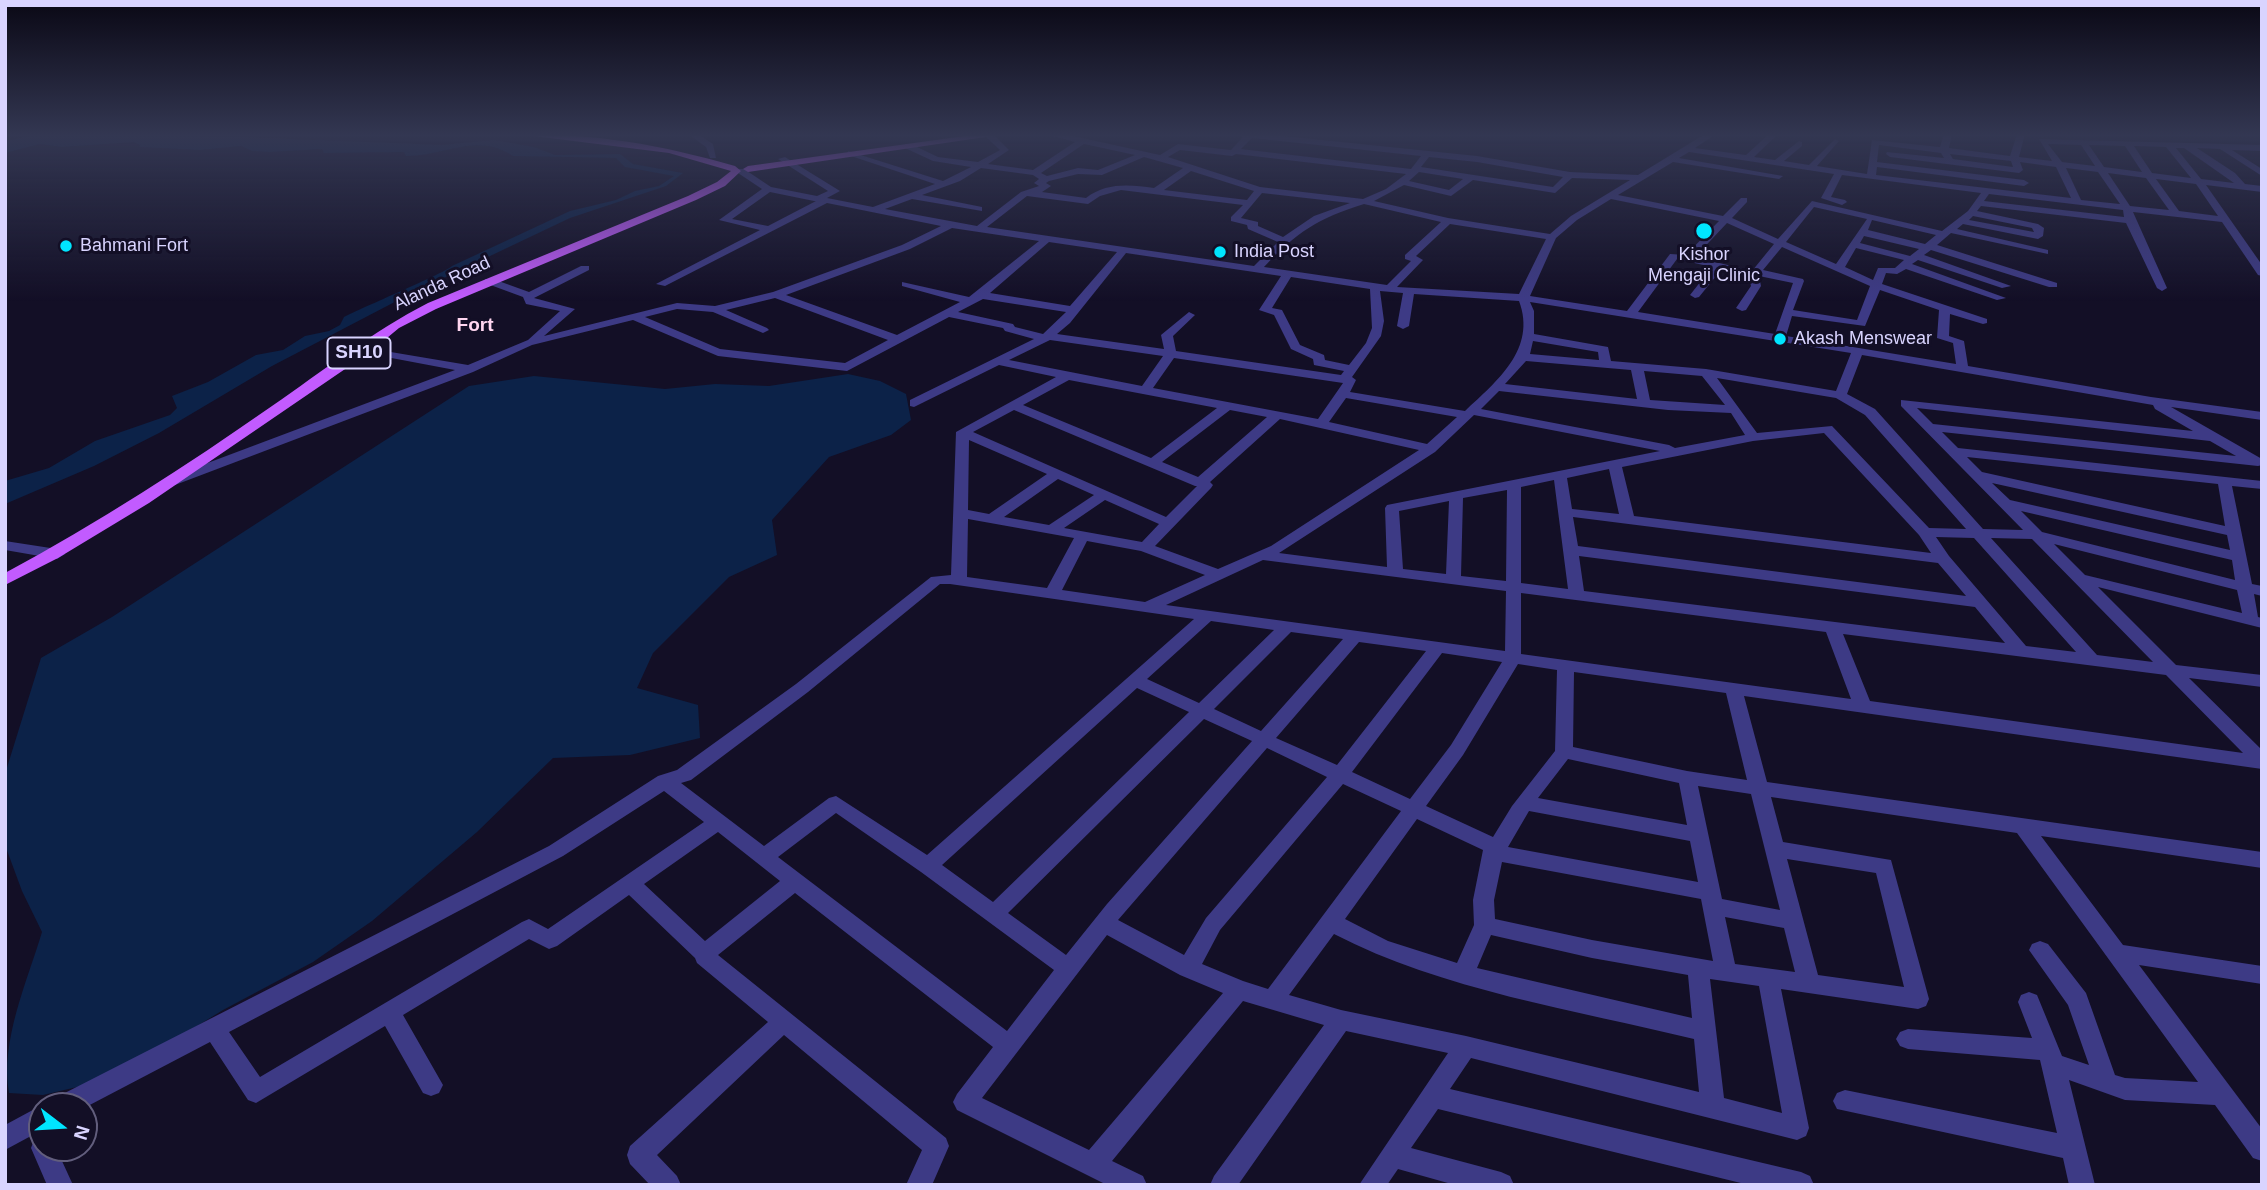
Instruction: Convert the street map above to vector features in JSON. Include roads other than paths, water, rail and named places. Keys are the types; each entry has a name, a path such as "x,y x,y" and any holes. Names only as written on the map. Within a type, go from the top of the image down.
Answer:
{"main road":[{"name":"Alanda Road","path":"5,580 57,554 169,483 365,349 395,325 489,281 710,190"}],"street":[{"path":"766,228 723,219 767,190"},
{"path":"771,190 951,225 1389,289 1523,298 1780,338 2151,401 2262,416"},
{"path":"662,284 766,228 795,219 835,191 833,190"},
{"path":"876,209 929,190"},
{"path":"1033,193 1039,190"},
{"path":"979,229 1024,194 1088,201 1097,194 1112,190"},
{"path":"1143,190 1250,203"},
{"path":"1284,241 1251,227 1255,224 1234,219 1259,190 1367,202 1448,221 1552,237"},
{"path":"1256,270 1284,241 1316,219 1367,202 1394,190"},
{"path":"1436,190 1451,193 1455,190"},
{"path":"1147,607 1262,556 1359,497 1430,449 1470,413 1523,357 1528,337 1528,311 1523,298 1552,237 1574,218 1619,190"},
{"path":"1830,190 1826,198 2044,252"},
{"path":"1974,190 2226,220"},
{"path":"2028,190 2030,196"},
{"path":"2071,190 2084,216"},
{"path":"2114,190 2127,208 2130,221 2162,288"},
{"path":"2161,190 2176,214"},
{"path":"2204,190 2262,273"},
{"path":"1787,312 1861,324 1882,270 1897,271 1975,208 1987,191"},
{"path":"912,196 979,209"},
{"path":"1608,196 1725,219 1876,285 1983,321"},
{"path":"1688,258 1744,200"},
{"path":"1742,308 1756,286 1756,273 1812,204 1871,217 2038,236 2039,228 2035,226 1975,208"},
{"path":"1975,208 2130,221"},
{"path":"1839,268 1871,217"},
{"path":"1389,289 1418,260 1409,257 1448,221"},
{"path":"169,483 469,369 528,343 677,306 715,309 776,295 882,256 951,225"},
{"path":"1862,232 1928,247 2053,285"},
{"path":"633,316 712,351 851,366 975,298 1048,238"},
{"path":"1855,245 2006,286"},
{"path":"914,403 1046,337 1066,321 1124,250"},
{"path":"1629,315 1674,256 1688,258 1799,281 1780,338"},
{"path":"1911,260 2001,298"},
{"path":"1695,295 1719,266"},
{"path":"489,281 528,296 585,268"},
{"path":"1287,275 1265,310 1278,312 1299,348 1320,358 1318,362 1348,374 1350,380 1321,424"},
{"path":"906,284 975,298 1073,310"},
{"path":"1348,374 1377,336 1378,319 1372,297 1376,287"},
{"path":"1403,326 1409,291"},
{"path":"776,295 900,340"},
{"path":"528,296 530,302 569,309 528,343"},
{"path":"1945,308 1943,338 1958,341 1963,369"},
{"path":"715,309 763,330"},
{"path":"948,313 1046,337 1292,372 1348,374"},
{"path":"1145,391 1171,354 1167,335 1189,315"},
{"path":"1528,337 1604,349 1605,366"},
{"path":"1292,372 1299,348"},
{"path":"365,349 469,369"},
{"path":"1840,395 1858,351"},
{"path":"1523,357 1706,373 1840,395 1866,408 2091,659"},
{"path":"998,361 1277,415 1430,449"},
{"path":"1636,368 1644,403"},
{"path":"1706,373 1753,437"},
{"path":"963,432 1067,376"},
{"path":"1496,387 1644,403 1735,409"},
{"path":"1343,394 1470,413 1679,451"},
{"path":"2151,401 2260,463"},
{"path":"2213,438 1906,403 2262,761"},
{"path":"1013,405 1206,485 1145,547"},
{"path":"1153,463 1227,406"},
{"path":"1200,483 1277,415"},
{"path":"1929,427 2260,463"},
{"path":"1359,497 1392,508 1753,437 1827,429 1925,532 1943,559 2020,650"},
{"path":"963,432 1168,523"},
{"path":"959,581 963,432"},
{"path":"1954,452 2262,485"},
{"path":"1615,464 1628,520"},
{"path":"992,518 1057,474"},
{"path":"1560,474 1577,595"},
{"path":"1977,475 2234,532"},
{"path":"2224,481 2245,587 2256,622"},
{"path":"1273,1000 1457,750 1513,658 1514,483"},
{"path":"1453,579 1456,494"},
{"path":"1052,529 1104,495"},
{"path":"2005,503 2239,557"},
{"path":"1392,508 1395,572"},
{"path":"1565,512 1943,559"},
{"path":"961,513 1145,547 1218,575"},
{"path":"1925,532 2036,535 2262,591"},
{"path":"1051,595 1083,535"},
{"path":"5,545 57,554"},
{"path":"1570,550 1980,603"},
{"path":"1262,556 2262,681"},
{"path":"2080,578 2256,622"},
{"path":"91,1092 556,851 665,781 684,775 802,688 936,580 959,581 2262,761"},
{"path":"928,866 1207,616"},
{"path":"994,914 1287,627"},
{"path":"1832,627 1863,706"},
{"path":"1134,1185 965,1102 1104,923 1355,636"},
{"path":"1188,968 1213,924 1339,776 1437,648"},
{"path":"1463,974 1485,925 1481,902 1494,850 1564,752 1566,665"},
{"path":"1135,680 1265,739 1494,850 1714,899 1793,921"},
{"path":"1733,688 1809,983"},
{"path":"1564,752 1687,778 2262,860"},
{"path":"1687,778 1714,899 1726,971"},
{"path":"665,781 1009,1046"},
{"path":"763,857 836,803 1069,969"},
{"path":"1525,803 1699,835"},
{"path":"214,1028 255,1093 530,928 549,940 718,822"},
{"path":"2023,826 2262,1149"},
{"path":"1485,925 1545,940 1698,967 1918,999 1884,866 1775,849"},
{"path":"705,954 795,881"},
{"path":"630,884 705,954 937,1146 919,1185"},
{"path":"1331,922 1382,948 1463,974 1705,1031"},
{"path":"1104,923 1188,968 1239,990 1344,1021 1466,1046 1797,1128 1768,977"},
{"path":"2040,950 2078,1000 2106,1082"},
{"path":"2117,953 2262,975"},
{"path":"1698,967 1713,1108"},
{"path":"1093,1165 1239,990"},
{"path":"2029,1002 2051,1057 2082,1185"},
{"path":"389,1012 431,1085"},
{"path":"668,1185 639,1155 785,1021"},
{"path":"1223,1185 1344,1021"},
{"path":"1908,1039 2051,1057 2126,1089 2221,1094"},
{"path":"1372,1185 1466,1046"},
{"path":"1432,1096 1801,1185"},
{"path":"1845,1101 2073,1148"},
{"path":"5,1138 28,1125"},
{"path":"1392,1155 1501,1185"},
{"path":"49,1162 60,1185"}],"water":[{"path":"655,190 570,218 410,294 272,366 159,433 94,466 5,504 5,481 49,468 95,441 170,415 177,408 172,396 208,382 256,355 283,350 305,336 329,331 340,325 344,317 570,211 616,200 635,191"},
{"path":"848,374 880,381 906,394 911,420 891,435 829,457 772,520 777,555 729,577 653,653 637,688 698,705 700,738 630,755 553,758 477,832 372,921 313,962 223,1010 111,1079 56,1092 9,1093 8,1053 16,1012 42,932 22,891 5,845 5,774 41,658 112,617 469,386 534,376 665,389 715,384 769,386"}],"place":[{"name":"Kishor Mengaji Clinic","path":"1704,231"},
{"name":"Bahmani Fort","path":"66,246"},
{"name":"India Post","path":"1220,252"},
{"name":"Akash Menswear","path":"1780,339"}],"district":[{"name":"Fort","path":"475,326"}]}
